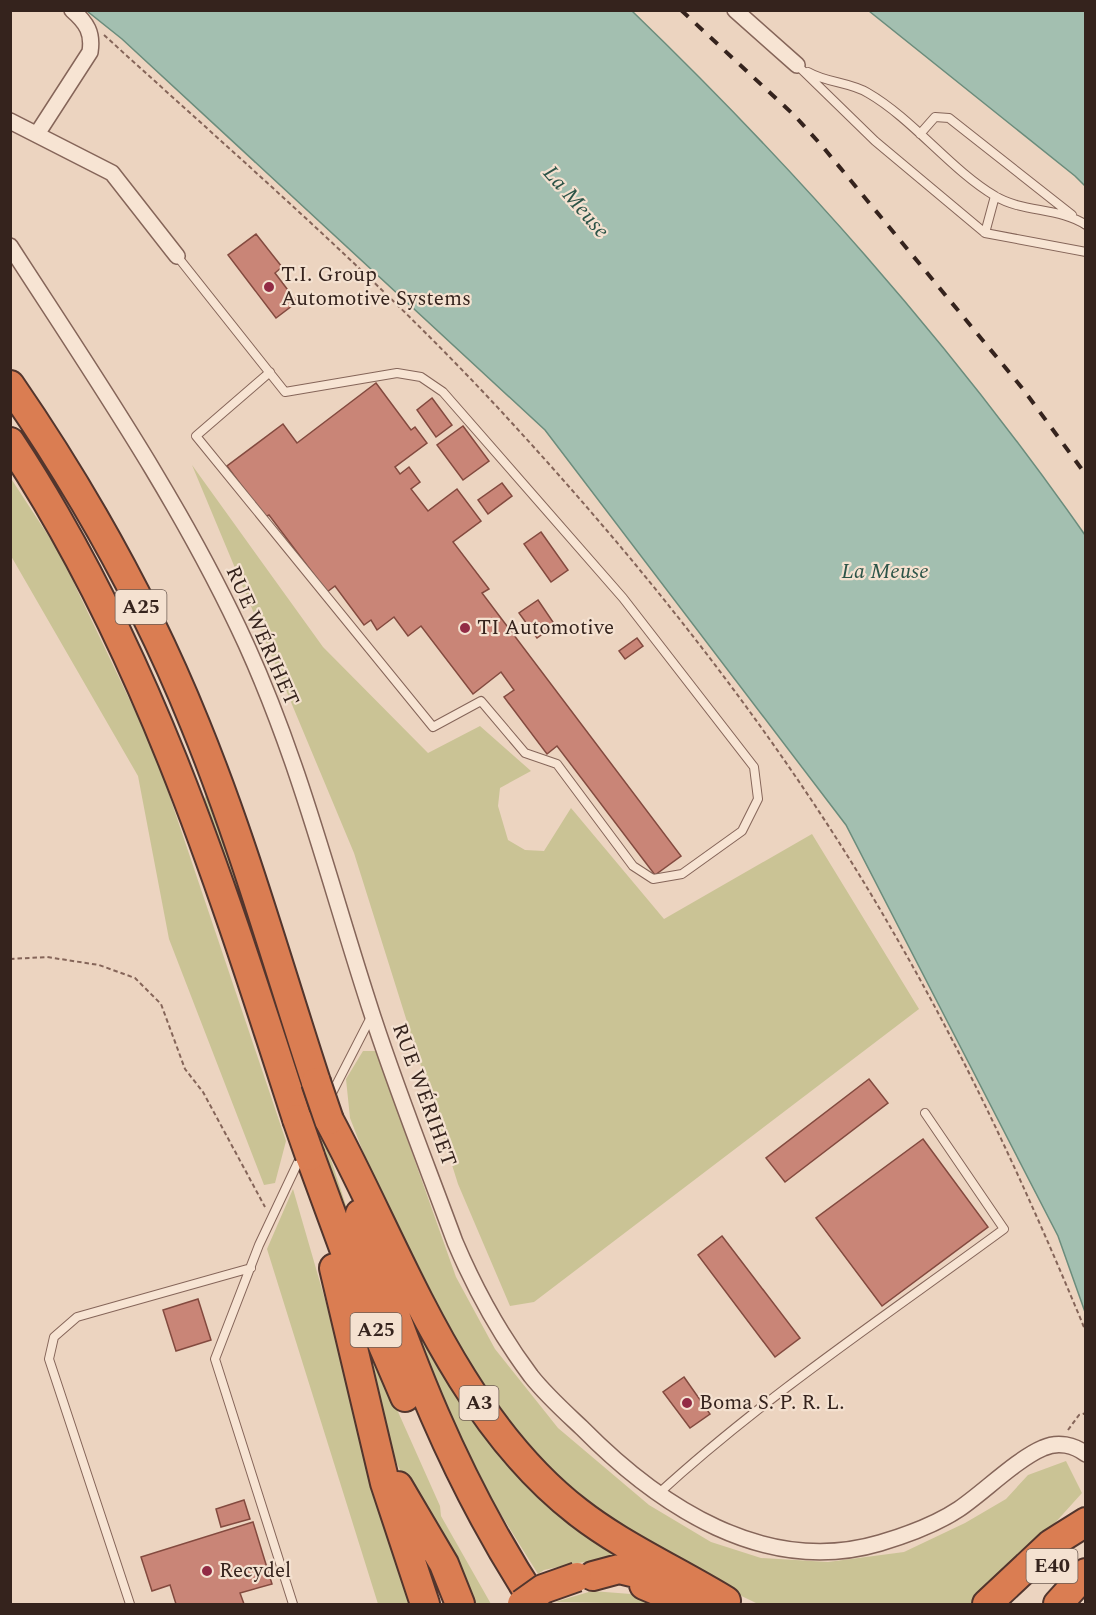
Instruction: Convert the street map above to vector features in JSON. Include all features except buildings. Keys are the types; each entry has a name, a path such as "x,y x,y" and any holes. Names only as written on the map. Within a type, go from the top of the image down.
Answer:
{"highway":[{"name":"A25","path":"10,385 92,514 141,608 195,723 236,835 316,1082 313,1135 360,1292 425,1445 480,1547 516,1605"},
{"name":"A25","path":"10,442 82,564 123,644 164,734 313,1135 416,1375 465,1482 498,1543 536,1605"},
{"path":"313,1135 327,1242 376,1437 385,1483 425,1605"},
{"name":"A3","path":"313,1135 450,1358 502,1435 539,1476 576,1511 625,1544 730,1603"},
{"path":"376,1437 400,1491 444,1564 460,1605"},
{"path":"987,1605 1051,1544 1086,1522"},
{"name":"E40","path":"1018,1605 1086,1528"},
{"path":"498,1543 551,1605"},
{"name":"A3","path":"522,1605 543,1589 619,1569 662,1578 730,1603"},
{"name":"E40","path":"1058,1605 1086,1573"},
{"name":"A3","path":"585,1577 632,1582 688,1605"},
{"path":"1073,1605 1086,1585"}],"street":[{"path":"37,134 90,52 92,37 83,20 72,10"},
{"path":"735,10 796,65"},
{"path":"10,121 112,173 177,256"},
{"name":"RUE WÉRIHET","path":"10,246 157,474 199,549 246,645 299,774 372,1015 455,1242 467,1271 504,1336 532,1377 601,1448 658,1494 687,1513 749,1541 781,1549 844,1550 877,1544 930,1525 957,1511 1044,1447 1065,1445"},
{"path":"1065,1445 1086,1454"}],"lane":[{"path":"796,65 823,80 866,92 995,196 1016,206 1073,216"},
{"path":"796,65 875,141 986,233 1086,252"},
{"path":"920,134 935,117 949,118 1086,225"},
{"path":"986,233 995,196"},
{"path":"177,256 270,372 285,392 397,373 421,377 443,392 623,598 754,767 758,799 742,831 682,874 653,879 633,866 557,764 525,753 481,701 433,727 196,436 270,372"},
{"path":"293,1605 215,1359 272,1216 372,1015"},
{"path":"658,1494 690,1465 783,1391 1004,1229 925,1113"},
{"path":"129,1605 49,1359 54,1336 76,1317 251,1268"}],"path":[{"path":"10,959 47,957 99,965 135,978 161,1004 185,1068 203,1092 259,1200 272,1216"},
{"path":"1065,1445 1068,1428 1079,1415 1086,1413"}],"shaded area":[{"path":"192,465 323,647 428,753 480,726 531,771 500,788 498,806 508,840 525,850 544,851 571,808 664,919 812,834 919,1009 534,1302 510,1306 458,1184 354,853"},
{"path":"10,477 59,552 155,753 286,1141 275,1183 264,1185 169,939 138,776 11,556"},
{"path":"209,787 374,1291 341,1214 204,800"},
{"path":"363,1051 376,1051 456,1277 495,1349 558,1428 649,1505 711,1542 761,1558 828,1562 904,1552 965,1523 1006,1499 1028,1475 1066,1461 1082,1493 998,1586 971,1604 758,1604 653,1553 559,1480 494,1405 447,1329 374,1180 350,1118 346,1079"},
{"path":"293,1189 413,1604 378,1604 267,1249"},
{"path":"391,1260 456,1382 640,1565 614,1562 580,1563 544,1570 538,1574 493,1501 466,1450 431,1370"},
{"path":"358,1322 440,1506 441,1516 491,1604 467,1604 397,1464 386,1431"},
{"path":"592,1591 631,1594 658,1604 555,1602"}],"water":[{"name":"La Meuse","path":"87,11 632,11 755,134 814,197 927,328 982,396 1085,535 1085,1312 1058,1236 846,825 545,430 122,39"},
{"path":"869,11 1085,11 1085,186 1075,176"}],"railway":[{"path":"681,10 795,116 823,147 1023,389 1086,475"}],"place":[{"name":"T.I. Group Automotive Systems","path":"269,287"},
{"name":"TI Automotive","path":"465,628"},
{"name":"Boma S. P. R. L.","path":"687,1403"},
{"name":"Recydel","path":"207,1571"}]}
